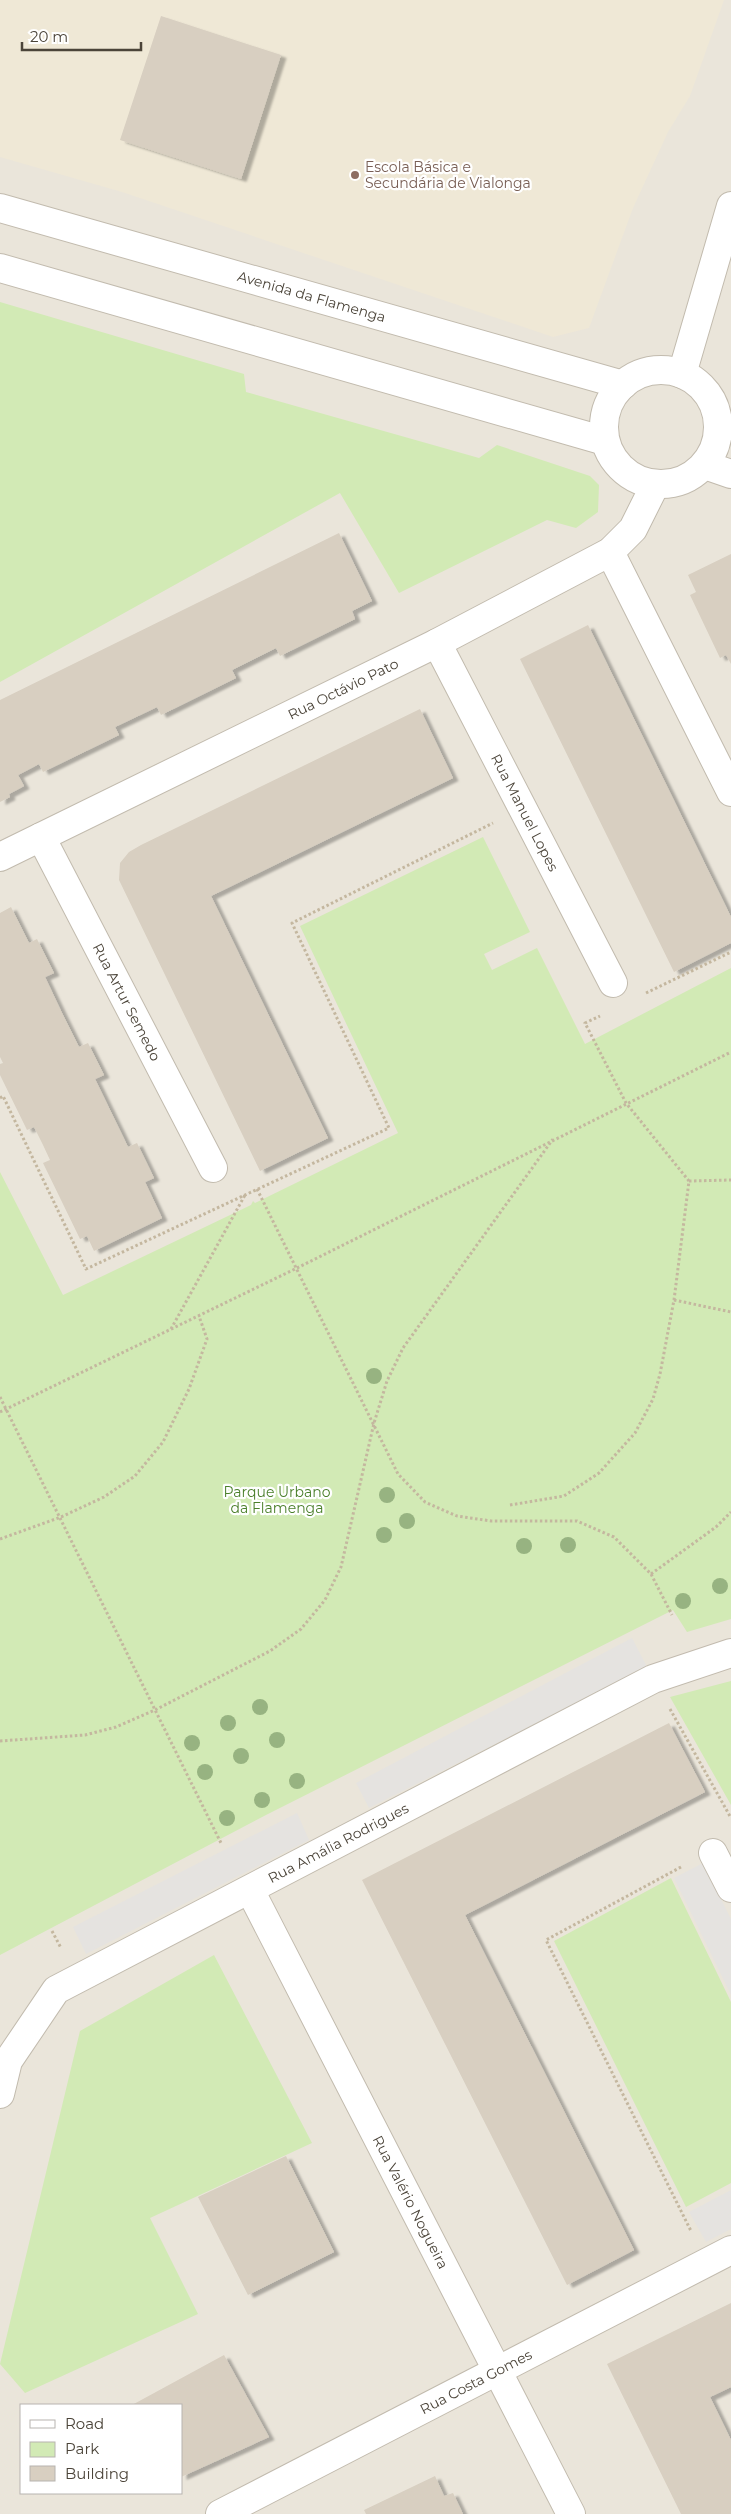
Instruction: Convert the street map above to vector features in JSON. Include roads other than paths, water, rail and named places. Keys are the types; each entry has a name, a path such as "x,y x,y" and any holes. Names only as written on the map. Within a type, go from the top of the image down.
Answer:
{"street":[{"path":"682,374 731,206"},
{"name":"Avenida da Flamenga","path":"0,208 623,385"},
{"path":"0,268 606,441"},
{"path":"661,370 682,374 698,383 724,417 714,450 705,465 691,477 674,483 655,485 639,480 624,471 612,457 606,441 606,411 613,397 623,385 640,374 661,370"},
{"path":"705,465 731,474"},
{"name":"Rua Octávio Pato","path":"0,857 437,643 610,552 633,529 655,485"},
{"path":"610,552 731,792"},
{"name":"Rua Manuel Lopes","path":"437,643 613,982"},
{"name":"Rua Artur Semedo","path":"41,837 213,1168"},
{"name":"Rua Amália Rodrigues","path":"1,2090 8,2061 56,1990 653,1679 731,1653"},
{"path":"713,1853 731,1888"},
{"name":"Rua Valério Nogueira","path":"250,1890 571,2514"},
{"name":"Rua Costa Gomes","path":"220,2514 731,2250"}],"place":[{"name":"Escola Básica e Secundária de Vialonga","path":"355,175"}],"park label":[{"name":"Parque Urbano da Flamenga","path":"277,1500"}]}
